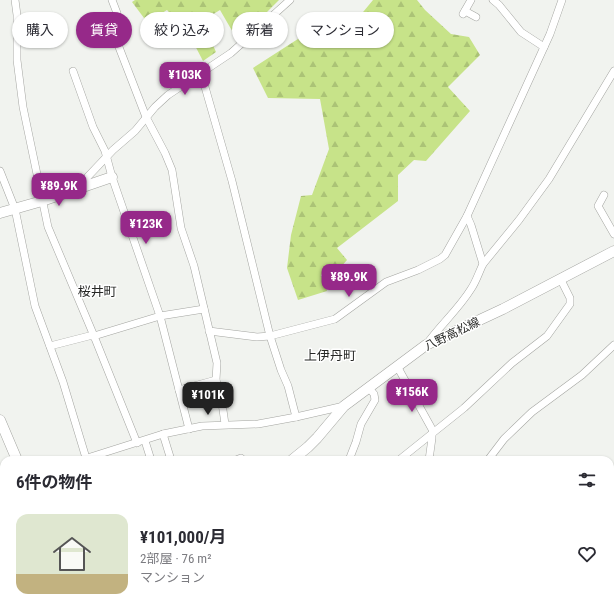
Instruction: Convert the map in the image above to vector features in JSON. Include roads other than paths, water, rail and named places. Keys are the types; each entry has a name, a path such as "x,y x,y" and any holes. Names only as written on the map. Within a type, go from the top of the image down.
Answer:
{"main road":[{"path":"0,213 42,201 112,177"},
{"name":"八野高松線","path":"297,456 313,442 344,406 426,345 561,280 614,251"},
{"path":"0,420 15,456"}],"street":[{"path":"15,0 17,15 17,60 23,108 48,227 137,443"},
{"path":"112,0 117,13 117,42 146,117 165,153 172,170 181,228 194,266 217,363 216,380 225,424"},
{"path":"77,189 113,150 135,131 155,107 168,95 231,53 290,0"},
{"path":"471,0 464,12 476,18"},
{"path":"493,0 499,5 521,32 544,47"},
{"path":"209,331 257,337 270,336 335,319 386,282 418,270 445,255 467,216 544,47 562,0"},
{"path":"73,71 93,127 106,151 106,158 112,177 160,316 189,429"},
{"path":"426,345 433,334 452,315 472,289 483,264 519,220 549,179 614,71"},
{"path":"201,73 232,181 270,336 288,386 296,417"},
{"path":"0,171 15,209 35,306 63,382 83,456"},
{"path":"604,195 598,206 614,234"},
{"path":"467,216 483,264"},
{"path":"404,456 464,408 512,363 547,336 570,304 570,298 561,280"},
{"path":"50,346 94,336 160,316 204,309"},
{"path":"491,456 504,439 532,412 582,375 614,345"},
{"path":"397,366 433,431 430,456"},
{"path":"179,390 216,380"},
{"path":"351,456 361,424 375,400 374,394 368,387"},
{"path":"94,456 164,434 202,426 258,424 344,406"},
{"path":"164,434 169,456"},
{"path":"145,441 150,456"}],"district":[{"name":"桜井町","path":"97,291"},
{"name":"上伊丹町","path":"330,355"}]}
